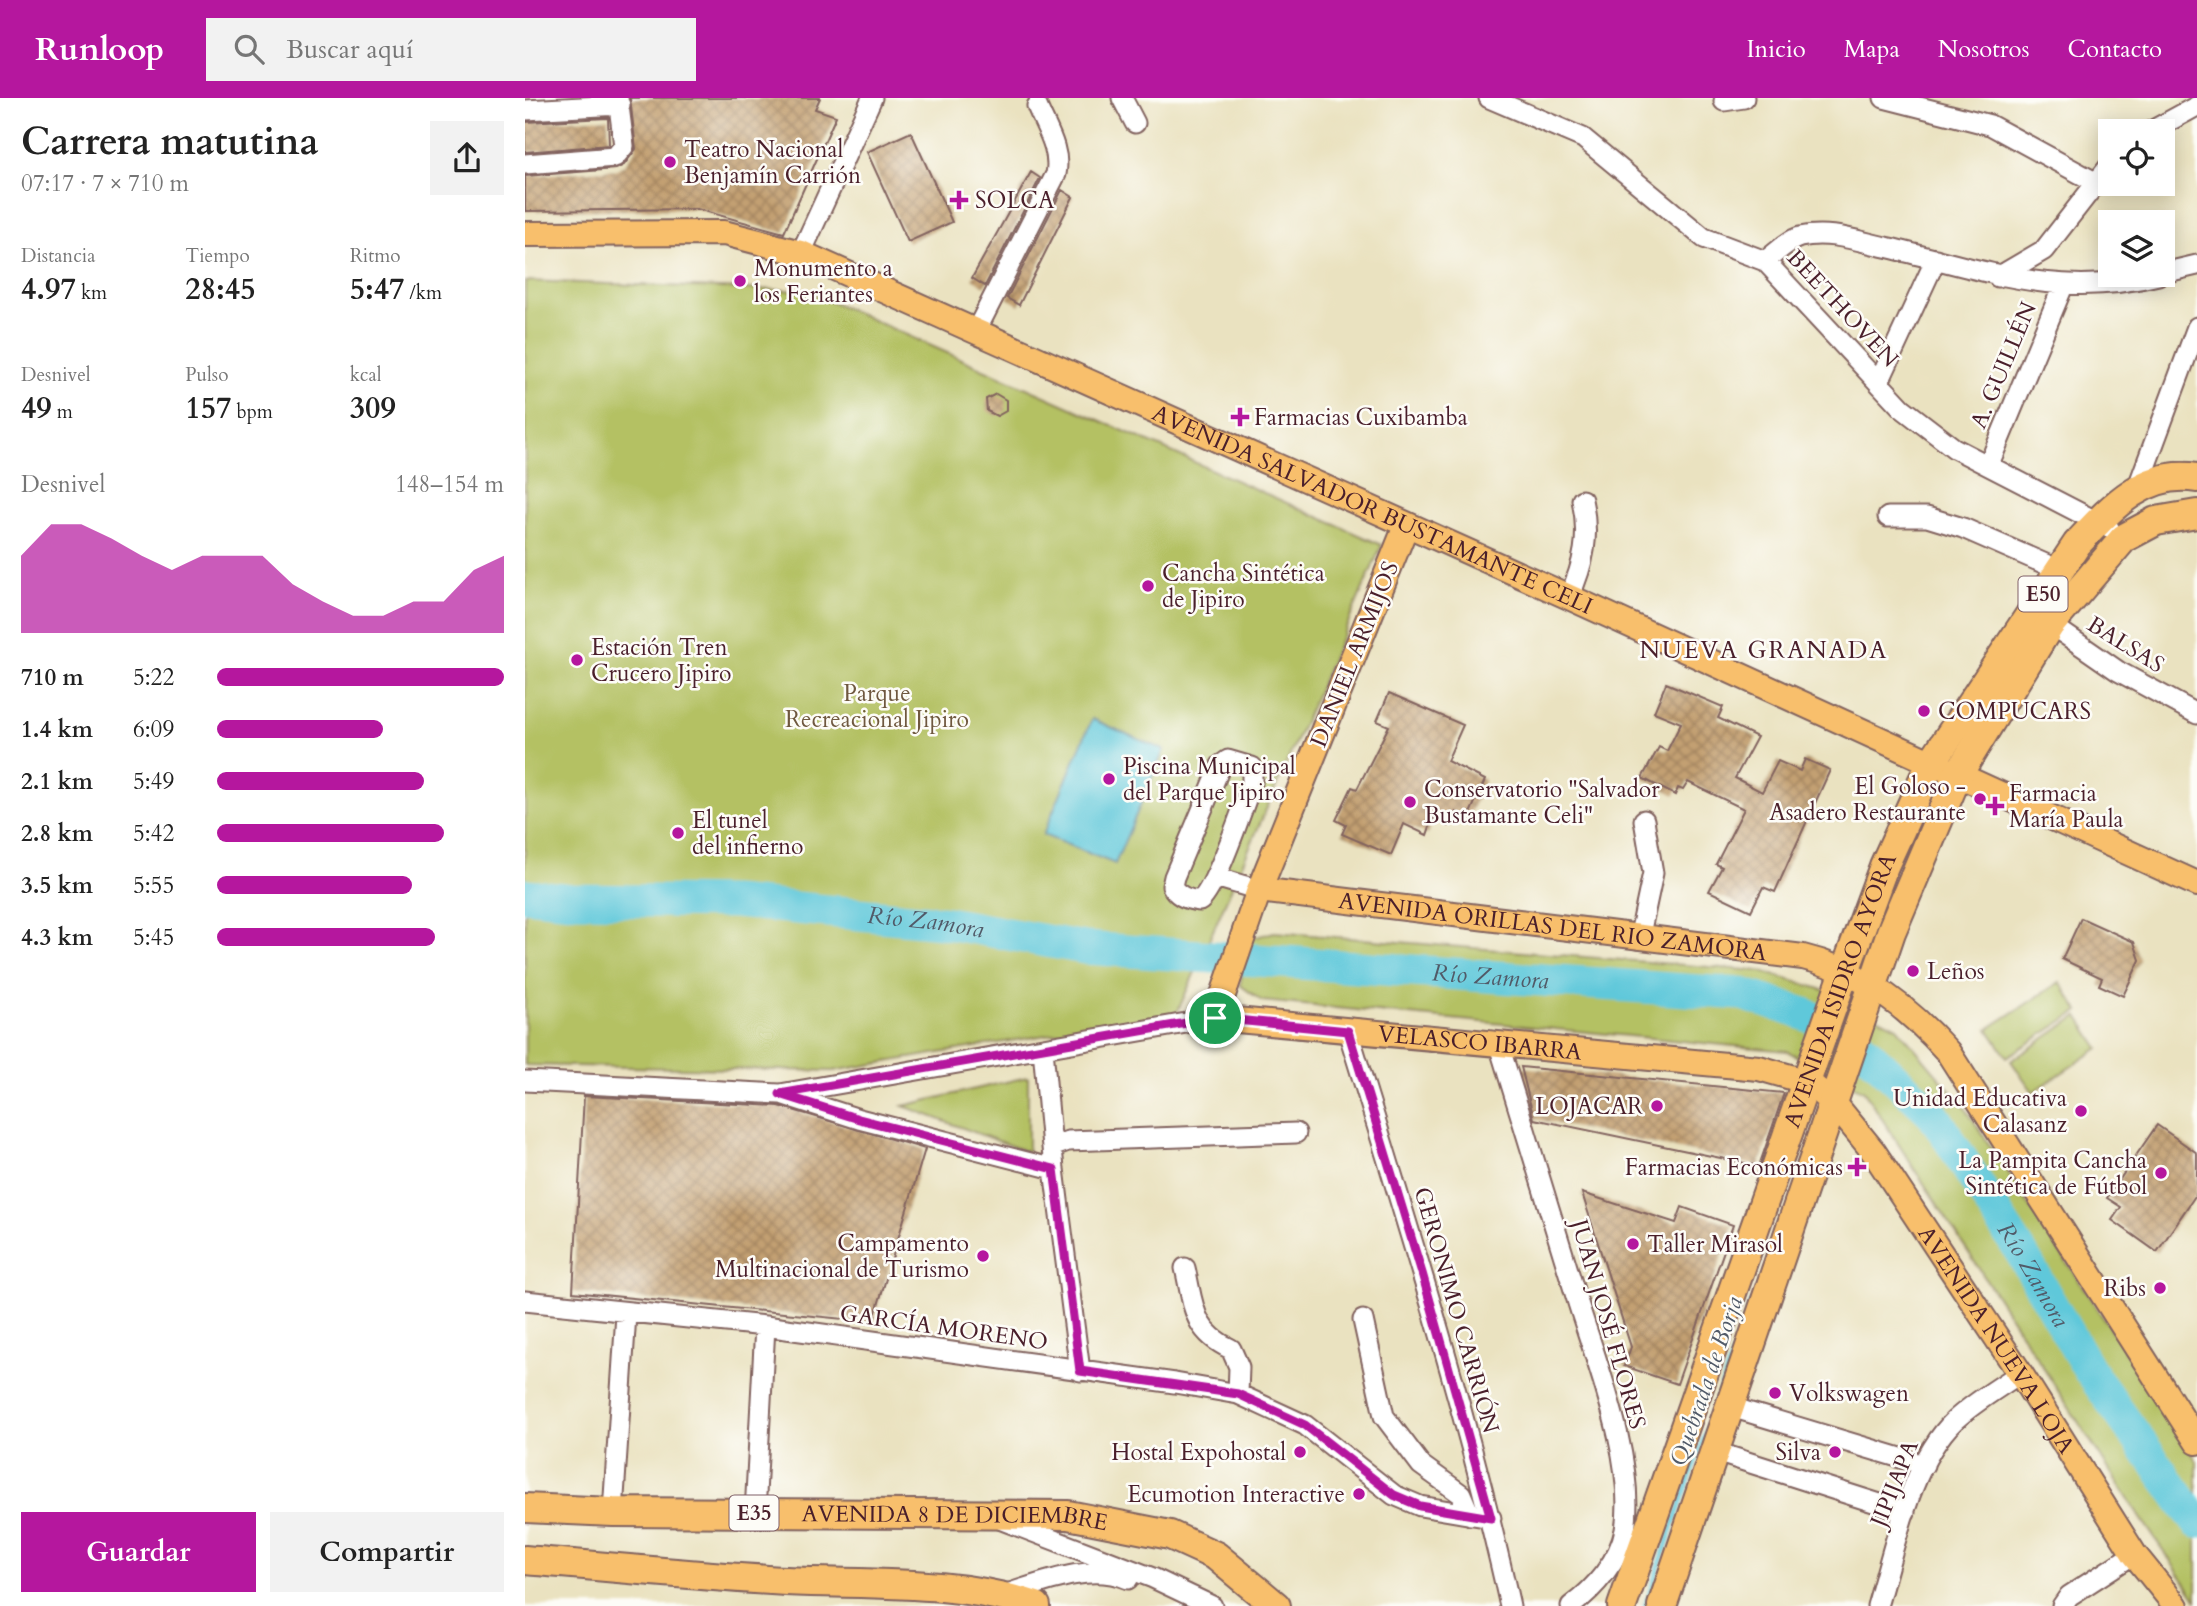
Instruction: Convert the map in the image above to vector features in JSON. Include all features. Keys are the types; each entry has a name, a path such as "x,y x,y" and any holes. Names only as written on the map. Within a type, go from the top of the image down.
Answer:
{"highway":[{"name":"AVENIDA ISIDRO AYORA","path":"1662,1606 1870,991 1911,879 1957,776 2041,618 2059,570 2098,521 2117,501 2137,489 2163,479 2197,478"},
{"name":"AVENIDA ISIDRO AYORA","path":"1622,1606 1844,975 1884,866 1930,765 2041,618 2124,538 2155,521 2197,514"},
{"name":"AVENIDA 8 DE DICIEMBRE","path":"525,1508 613,1512 983,1512 1068,1515 1170,1535 1216,1556 1276,1606"},
{"path":"525,1560 786,1581 906,1585 1000,1597 1036,1606"}],"main road":[{"name":"AVENIDA SALVADOR BUSTAMANTE CELI","path":"525,234 724,233 801,253 977,329 1406,526 1569,597 1930,765 2197,884"},
{"name":"DANIEL ARMIJOS","path":"1215,1018 1259,890 1406,526"},
{"name":"AVENIDA ORILLAS DEL RIO ZAMORA","path":"1259,890 1639,939 1803,957 1844,975 1926,1027 1948,1052 2197,1442"},
{"name":"VELASCO IBARRA","path":"1215,1018 1759,1068 1810,1076"},
{"name":"AVENIDA NUEVA LOJA","path":"1810,1076 1837,1093 2020,1373 2134,1554 2176,1606"}],"street":[{"path":"801,253 873,98"},
{"path":"1122,98 1135,123"},
{"name":"BEETHOVEN","path":"1489,98 1583,138 1703,238 1765,261 1902,408 1954,448 2098,521 2124,538"},
{"path":"1724,101 1744,98"},
{"path":"1884,98 1894,98 1990,125 2097,183 2044,250 1998,277"},
{"path":"525,110 619,102 624,146 615,157 525,164"},
{"path":"977,329 1056,174 1058,163 1053,144 1037,106"},
{"path":"2173,119 2197,106"},
{"path":"1765,261 1797,237 1828,234 1936,259 1998,277 2063,286 2098,284"},
{"path":"1879,382 1936,259"},
{"path":"2175,270 2197,265"},
{"name":"A. GUILLÉN","path":"1989,464 2063,286"},
{"path":"2137,489 2197,327"},
{"path":"1569,597 1581,571 1587,542 1587,524 1582,500"},
{"path":"1888,517 1927,517 1963,528 2059,570"},
{"name":"BALSAS","path":"2041,618 2118,671 2197,714"},
{"path":"1233,760 1252,767 1254,774 1215,877 1199,901 1175,893 1172,886 1221,765 1233,760"},
{"path":"1639,939 1653,873 1644,820"},
{"path":"1215,877 1259,890"},
{"name":"VELASCO IBARRA","path":"525,1081 780,1094 1215,1018"},
{"name":"GERONIMO CARRIÓN","path":"1348,1031 1422,1273 1491,1518 1510,1606"},
{"name":"JUAN JOSÉ FLORES","path":"1499,1045 1614,1419 1626,1488 1625,1531 1612,1561 1591,1591 1571,1606"},
{"path":"1043,1049 1054,1169 1080,1371"},
{"name":"VELASCO IBARRA","path":"780,1094 859,1119 1054,1169"},
{"path":"1053,1146 1068,1141 1296,1133"},
{"path":"1185,1268 1198,1325 1215,1341 1231,1349 1239,1367 1238,1394"},
{"name":"GARCÍA MORENO","path":"525,1301 626,1314 765,1326 1238,1394 1305,1425 1394,1495 1420,1506 1491,1518"},
{"path":"613,1512 626,1314"},
{"path":"1363,1320 1384,1416 1422,1465 1461,1494 1471,1515"},
{"path":"755,1513 765,1326"},
{"path":"1706,1370 1740,1379"},
{"name":"JIPIJAPA","path":"1877,1606 1905,1512 1937,1440 1956,1419 2020,1373"},
{"path":"1731,1407 1924,1465"},
{"path":"1716,1452 1905,1512"},
{"path":"983,1512 1153,1578 1212,1606"},
{"path":"2062,1606 2069,1596 2134,1554"},
{"path":"1000,1597 1059,1578 1114,1573 1189,1606"}],"green space":[{"name":"Parque Recreacional Jipiro","path":"525,281 807,291 1382,545 1177,1013 833,1071 525,1065"},
{"path":"1274,932 1759,971 1824,990 1897,1027 1964,1106 2197,1461 2197,1600 2132,1505 1864,1091 1787,1051 1262,1001 1240,985 1249,939"},
{"path":"2060,982 2079,1011 2007,1057 1988,1029"},
{"path":"2078,1016 2099,1048 2033,1092 2011,1061"},
{"path":"1027,1077 1028,1152 903,1106"}],"water":[{"name":"Piscina Municipal del Parque Jipiro","path":"1092,719 1164,750 1115,864 1043,835"}],"building":[{"name":"Teatro Nacional Benjamín Carrión","path":"630,98 820,98 815,109 836,116 784,233 697,209 525,211 525,176 616,169 624,165 636,149"},
{"path":"608,118 609,145 525,152 525,122"},
{"path":"911,132 952,222 908,242 867,152"},
{"path":"1031,172 1040,178 985,286 972,278"},
{"path":"1062,190 1073,197 1019,305 1007,298"},
{"path":"996,394 1006,400 1006,411 997,416 987,411 986,399"},
{"path":"1666,683 1723,707 1718,718 1757,737 1735,778 1762,792 1778,761 1800,771 1805,759 1830,770 1775,892 1763,887 1751,911 1709,891 1722,867 1716,864 1744,809 1688,782 1683,790 1678,788 1675,795 1642,778 1659,747 1667,751 1681,723 1654,712"},
{"name":"Conservatorio \"Salvador Bustamante Celi\"","path":"1389,693 1463,725 1447,761 1485,780 1468,818 1456,812 1448,826 1433,818 1427,835 1404,824 1391,855 1342,834 1346,825 1336,820 1352,787 1357,789 1389,726 1377,721"},
{"path":"2081,918 2134,942 2140,960 2123,996 2099,985 2102,978 2062,959"},
{"name":"LOJACAR","path":"1521,1067 1784,1093 1759,1166 1534,1119"},
{"path":"584,1096 779,1106 925,1149 873,1322 573,1292"},
{"name":"La Pampita Cancha Sintética de Fútbol","path":"2157,1125 2197,1153 2197,1193 2157,1252 2112,1220 2121,1207 2107,1198"},
{"path":"1582,1193 1676,1223 1682,1207 1733,1225 1677,1384 1624,1366 1631,1347"}],"waterway":[{"name":"Río Zamora","path":"525,895 571,900 734,902 941,922 1085,948 1742,994 1802,1013 1846,1032 1933,1114 2022,1254 2089,1370 2197,1522"},
{"name":"Quebrada de Borja","path":"1645,1606 1751,1302"}],"place":[{"name":"Teatro Nacional Benjamín Carrión","path":"670,162"},
{"name":"SOLCA","path":"959,200"},
{"name":"Monumento a los Feriantes","path":"740,281"},
{"name":"Farmacias Cuxibamba","path":"1240,417"},
{"name":"Cancha Sintética de Jipiro","path":"1148,586"},
{"name":"Estación Tren Crucero Jipiro","path":"577,660"},
{"name":"COMPUCARS","path":"1924,711"},
{"name":"Piscina Municipal del Parque Jipiro","path":"1109,779"},
{"name":"El Goloso - Asadero Restaurante","path":"1980,799"},
{"name":"Conservatorio \"Salvador Bustamante Celi\"","path":"1410,802"},
{"name":"Farmacia María Paula","path":"1995,806"},
{"name":"El tunel del infierno","path":"678,833"},
{"name":"Leños","path":"1913,971"},
{"name":"LOJACAR","path":"1657,1106"},
{"name":"Unidad Educativa Calasanz","path":"2081,1111"},
{"name":"Farmacias Económicas","path":"1857,1167"},
{"name":"La Pampita Cancha Sintética de Fútbol","path":"2161,1173"},
{"name":"Taller Mirasol","path":"1633,1244"},
{"name":"Campamento Multinacional de Turismo","path":"983,1256"},
{"name":"Ribs","path":"2160,1288"},
{"name":"Volkswagen","path":"1775,1393"},
{"name":"Hostal Expohostal","path":"1300,1452"},
{"name":"Silva","path":"1835,1452"},
{"name":"Ecumotion Interactive","path":"1359,1494"}],"district":[{"name":"NUEVA GRANADA","path":"1764,650"}],"route":[{"path":"1215,1018 1348,1031 1422,1273 1491,1518 1420,1506 1394,1495 1305,1425 1238,1394 1080,1371 1054,1169 859,1119 780,1094 1215,1018"}]}
